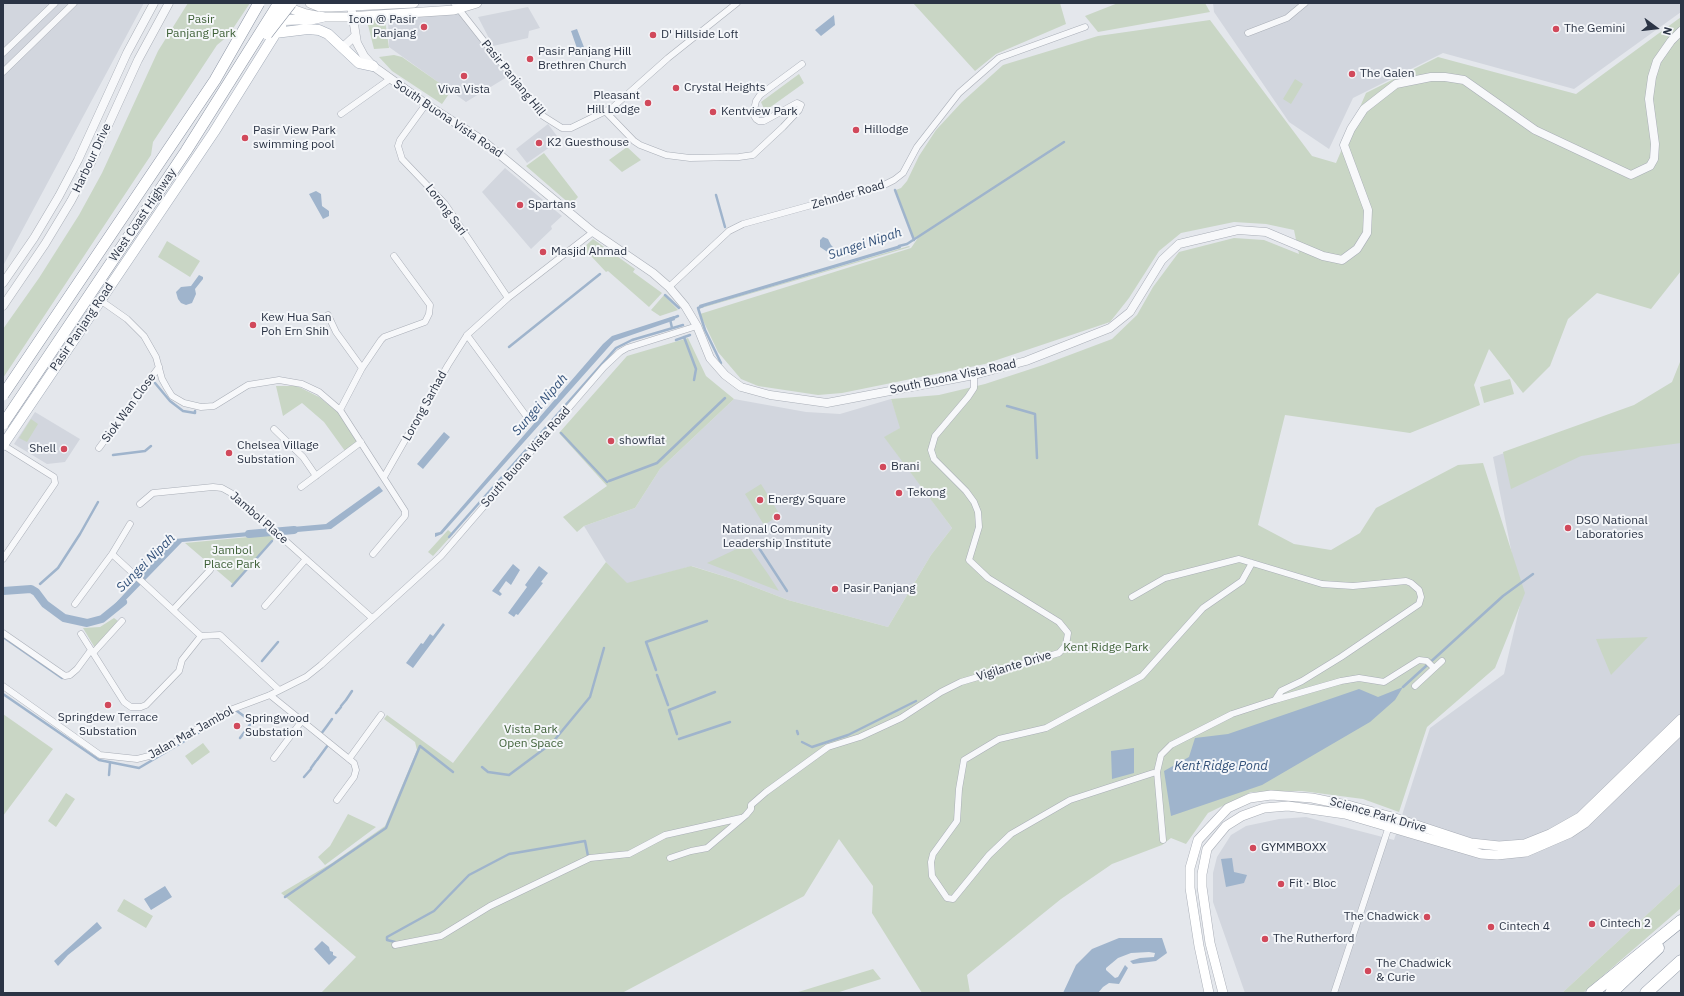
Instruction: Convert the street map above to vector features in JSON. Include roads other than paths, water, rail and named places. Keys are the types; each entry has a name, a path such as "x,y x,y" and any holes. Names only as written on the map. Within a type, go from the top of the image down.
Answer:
{"highway":[{"name":"West Coast Highway","path":"3,395 212,80 259,3"},
{"name":"West Coast Highway","path":"3,424 226,89 279,3"},
{"path":"226,89 291,5"},
{"path":"1592,993 1681,922"},
{"path":"1611,993 1681,926"},
{"path":"1646,993 1678,964"},
{"path":"1654,993 1678,964"}],"main road":[{"path":"310,3 326,7 414,3"},
{"path":"284,20 313,19 322,17 352,17 477,3"},
{"path":"291,5 322,17"},
{"name":"Pasir Panjang Road","path":"3,445 234,101 284,20 291,5"},
{"path":"275,33 316,29 328,34 359,63 373,66"},
{"path":"3,390 212,80 226,82 234,94 234,101"},
{"path":"133,196 143,210 158,216"},
{"name":"Science Park Drive","path":"1209,993 1199,946 1190,888 1190,868 1198,840 1228,808 1250,798 1271,795 1312,798 1351,806 1392,817 1482,846 1525,844 1550,834 1580,817 1681,719"},
{"name":"Science Park Drive","path":"1223,993 1210,943 1202,887 1202,874 1207,849 1226,826 1242,816 1264,808 1288,806 1345,814 1481,854 1497,855 1526,852 1570,833 1585,823 1681,730"}],"street":[{"path":"3,52 55,3"},
{"path":"3,72 74,3"},
{"name":"Harbour Drive","path":"3,283 34,238 59,196 78,160 127,53 154,3"},
{"name":"Harbour Drive","path":"3,306 46,244 71,201 90,165 138,60 170,3"},
{"name":"Pasir Panjang Hill","path":"456,6 524,94 543,116 553,124 562,128 571,128 606,112 624,99 668,58 737,3"},
{"path":"1248,33 1287,18 1305,3"},
{"name":"South Buona Vista Road","path":"351,6 355,36 364,56 373,66 390,80 482,140 592,234 653,273 685,306 697,326 710,358 725,375 741,387 770,395 807,402 827,403 974,375 1026,361 1110,328 1130,312 1162,260 1179,244 1238,230 1266,232 1323,256 1342,260 1357,249 1366,233 1368,210 1344,145 1351,129 1364,109 1396,84 1431,77 1445,77 1464,80 1535,130 1631,175 1643,170 1650,166 1654,159 1655,144 1649,99 1652,77 1657,61 1671,41 1681,31"},
{"name":"Zehnder Road","path":"669,288 729,231 743,224 884,185 894,180 903,173 917,147 959,93 999,58 1085,27"},
{"path":"342,48 355,36"},
{"path":"606,112 634,141 640,145 666,155 690,158 739,157 753,155 783,127 799,110 801,105 796,103 764,121 759,121 753,114 756,101 760,95 802,64"},
{"path":"341,114 390,80"},
{"name":"Lorong Sari","path":"426,104 401,137 398,146 402,159 445,204 508,298"},
{"name":"Lorong Sarhad","path":"384,477 448,364 467,335 508,298 592,234"},
{"path":"340,410 362,368 384,337 425,322 429,314 430,305 394,256"},
{"path":"100,300 127,319 144,336 159,367 162,379 172,396 192,406 214,406 248,385 279,380 308,386 319,392 340,410 405,511 405,516 373,554"},
{"path":"328,315 336,332 362,368"},
{"name":"South Buona Vista Road","path":"372,618 440,556 604,367 620,352 627,348 697,326"},
{"path":"467,335 527,417"},
{"name":"Siok Wan Close","path":"99,448 159,367"},
{"name":"Vigilante Drive","path":"742,817 751,809 751,805 766,792 828,748 860,737 902,718 941,692 961,682 1059,653 1066,645 1068,633 1059,622 988,578 969,560 979,527 978,512 974,502 966,491 934,459 931,450 935,436 974,388 974,375"},
{"path":"274,429 303,457 316,476"},
{"path":"301,487 361,442"},
{"path":"3,445 54,477 55,483 3,558"},
{"name":"Jambol Place","path":"140,504 153,493 213,486 222,488 231,493 281,536 372,618"},
{"path":"75,604 112,554 130,524"},
{"path":"112,554 201,636 220,635 279,690"},
{"path":"265,606 306,559"},
{"path":"1132,597 1165,578 1239,559 1322,584 1353,586 1406,581 1416,586 1420,593 1419,604 1341,657 1302,681 1281,691 1275,700"},
{"path":"1153,774 1070,800 1011,834 988,856 954,898 947,898 932,876 931,862 933,854 957,820 959,789 964,760 999,739 1046,728 1142,676 1203,608 1242,581 1252,563"},
{"path":"173,610 210,570"},
{"name":"Jalan Mat Jambol","path":"3,686 100,755 136,759 146,758 230,710 270,695 306,677 321,666 372,618"},
{"path":"3,633 65,676 70,675 77,669 122,621"},
{"path":"81,634 124,702 131,707 141,707 146,705 179,671 182,660 201,636"},
{"path":"1163,840 1157,772 1162,755 1171,744 1232,714 1275,700 1341,681 1359,678 1384,682 1419,660 1431,665"},
{"path":"1415,686 1431,665 1442,661"},
{"path":"270,695 301,722 354,763 356,770 354,778 338,800"},
{"path":"349,759 381,715"},
{"path":"274,758 301,722"},
{"path":"670,858 691,851 708,848 742,817"},
{"path":"394,945 441,936 490,906 590,858 629,854 665,835 742,817"},
{"path":"1334,993 1389,826"}],"water":[{"path":"834,15 835,25 821,36 815,30"},
{"path":"577,29 587,55 580,57 571,31"},
{"path":"316,191 321,194 322,206 329,211 329,216 323,219 309,194"},
{"path":"823,237 828,239 837,251 836,252 829,253 820,247 820,240"},
{"path":"900,245 901,248 700,308 699,305"},
{"path":"199,275 203,277 203,279 195,289 196,294 192,303 186,305 181,303 176,292 181,287 191,286"},
{"path":"674,316 675,320 614,341 442,534 435,537 435,533 440,532 603,344 612,336"},
{"path":"444,432 450,437 423,469 417,464"},
{"path":"379,486 383,491 331,529 286,533 281,528 326,524"},
{"path":"259,531 262,535 182,542 117,609 112,607 175,539"},
{"path":"513,564 520,570 511,585 506,581 499,591 502,594 500,596 492,591"},
{"path":"539,566 548,573 541,582 543,583 518,615 516,614 514,617 508,613 527,587 525,585"},
{"path":"443,623 445,625 413,668 406,663 421,643 423,644 430,634 433,636"},
{"name":"Kent Ridge Pond","path":"1403,687 1395,700 1370,722 1262,785 1171,816 1164,771 1189,757 1195,738 1228,734 1359,689 1378,697"},
{"path":"1134,748 1134,773 1112,779 1111,751"},
{"path":"1232,858 1234,872 1247,875 1244,883 1226,887 1221,859"},
{"path":"165,886 172,897 151,910 144,899"},
{"path":"97,922 102,928 68,955 58,966 54,961"},
{"path":"1119,938 1162,938 1167,953 1156,961 1133,964 1130,961 1140,958 1154,957 1155,953 1131,953 1118,958 1106,968 1106,970 1115,978 1118,977 1125,965 1128,968 1119,984 1109,983 1098,993 1063,993 1076,965 1092,949"},
{"path":"322,941 329,947 330,951 333,952 333,955 337,957 329,965 314,949"}],"waterway":[{"name":"Sungei Nipah","path":"899,246 907,244 1064,142"},
{"path":"895,190 914,240"},
{"path":"716,195 725,227"},
{"path":"509,347 600,274"},
{"path":"665,295 679,308"},
{"path":"703,306 698,308 705,330"},
{"name":"Sungei Nipah","path":"671,319 678,316"},
{"path":"670,319 672,328"},
{"path":"449,537 616,348 632,340 683,325"},
{"path":"705,330 721,363"},
{"path":"676,340 690,335"},
{"path":"684,337 696,369 694,380"},
{"path":"155,383 170,401 183,411 195,413 195,411"},
{"path":"609,481 657,463 725,398"},
{"path":"1007,406 1035,414 1037,458"},
{"path":"561,433 607,482"},
{"path":"113,455 145,451 151,446"},
{"path":"40,584 58,568 98,502"},
{"name":"Sungei Nipah","path":"249,534 294,530"},
{"path":"232,586 272,541"},
{"path":"759,548 787,591"},
{"path":"1403,687 1503,596 1533,574"},
{"name":"Sungei Nipah","path":"3,591 31,589 36,592 45,604 64,618 87,623 102,619 123,602"},
{"path":"656,670 646,642 707,621"},
{"path":"3,637 62,678"},
{"path":"262,661 278,642"},
{"path":"482,767 488,772 509,775 552,743 590,697 604,648"},
{"path":"657,675 668,705"},
{"path":"346,700 352,691"},
{"path":"669,710 715,692"},
{"path":"3,694 99,760 139,768 222,719"},
{"path":"341,706 346,700"},
{"path":"802,742 812,747 848,735 916,701"},
{"path":"336,713 341,707"},
{"path":"669,710 677,734"},
{"path":"237,711 252,722 240,738"},
{"path":"327,726 332,719"},
{"path":"679,739 730,722"},
{"path":"321,734 327,726"},
{"path":"317,760 328,745"},
{"path":"285,897 386,828 420,746 453,772"},
{"path":"311,768 316,761"},
{"path":"109,775 110,763"},
{"path":"304,777 311,769"},
{"path":"395,942 387,940 387,937 434,911 469,875 509,854 585,841 588,856 590,856"}],"place":[{"name":"Icon @ Pasir Panjang","path":"424,27"},
{"name":"The Gemini","path":"1556,29"},
{"name":"D' Hillside Loft","path":"653,35"},
{"name":"Pasir Panjang Hill Brethren Church","path":"530,59"},
{"name":"The Galen","path":"1352,74"},
{"name":"Viva Vista","path":"464,76"},
{"name":"Crystal Heights","path":"676,88"},
{"name":"Pleasant Hill Lodge","path":"648,103"},
{"name":"Kentview Park","path":"713,112"},
{"name":"Hillodge","path":"856,130"},
{"name":"Pasir View Park swimming pool","path":"245,138"},
{"name":"K2 Guesthouse","path":"539,143"},
{"name":"Spartans","path":"520,205"},
{"name":"Masjid Ahmad","path":"543,252"},
{"name":"Kew Hua San Poh Ern Shih","path":"253,325"},
{"name":"showflat","path":"611,441"},
{"name":"Shell","path":"64,449"},
{"name":"Chelsea Village Substation","path":"229,453"},
{"name":"Brani","path":"883,467"},
{"name":"Tekong","path":"899,493"},
{"name":"Energy Square","path":"760,500"},
{"name":"National Community Leadership Institute","path":"777,517"},
{"name":"DSO National Laboratories","path":"1568,528"},
{"name":"Pasir Panjang","path":"835,589"},
{"name":"Springdew Terrace Substation","path":"108,705"},
{"name":"Springwood Substation","path":"237,726"},
{"name":"GYMMBOXX","path":"1253,848"},
{"name":"Fit · Bloc","path":"1281,884"},
{"name":"The Chadwick","path":"1427,917"},
{"name":"Cintech 2","path":"1592,924"},
{"name":"Cintech 4","path":"1491,927"},
{"name":"The Rutherford","path":"1265,939"},
{"name":"The Chadwick & Curie","path":"1368,971"}],"park label":[{"name":"Pasir Panjang Park","path":"201,27"},
{"name":"Jambol Place Park","path":"232,558"},
{"name":"Kent Ridge Park","path":"1106,648"},
{"name":"Vista Park Open Space","path":"531,737"}]}
